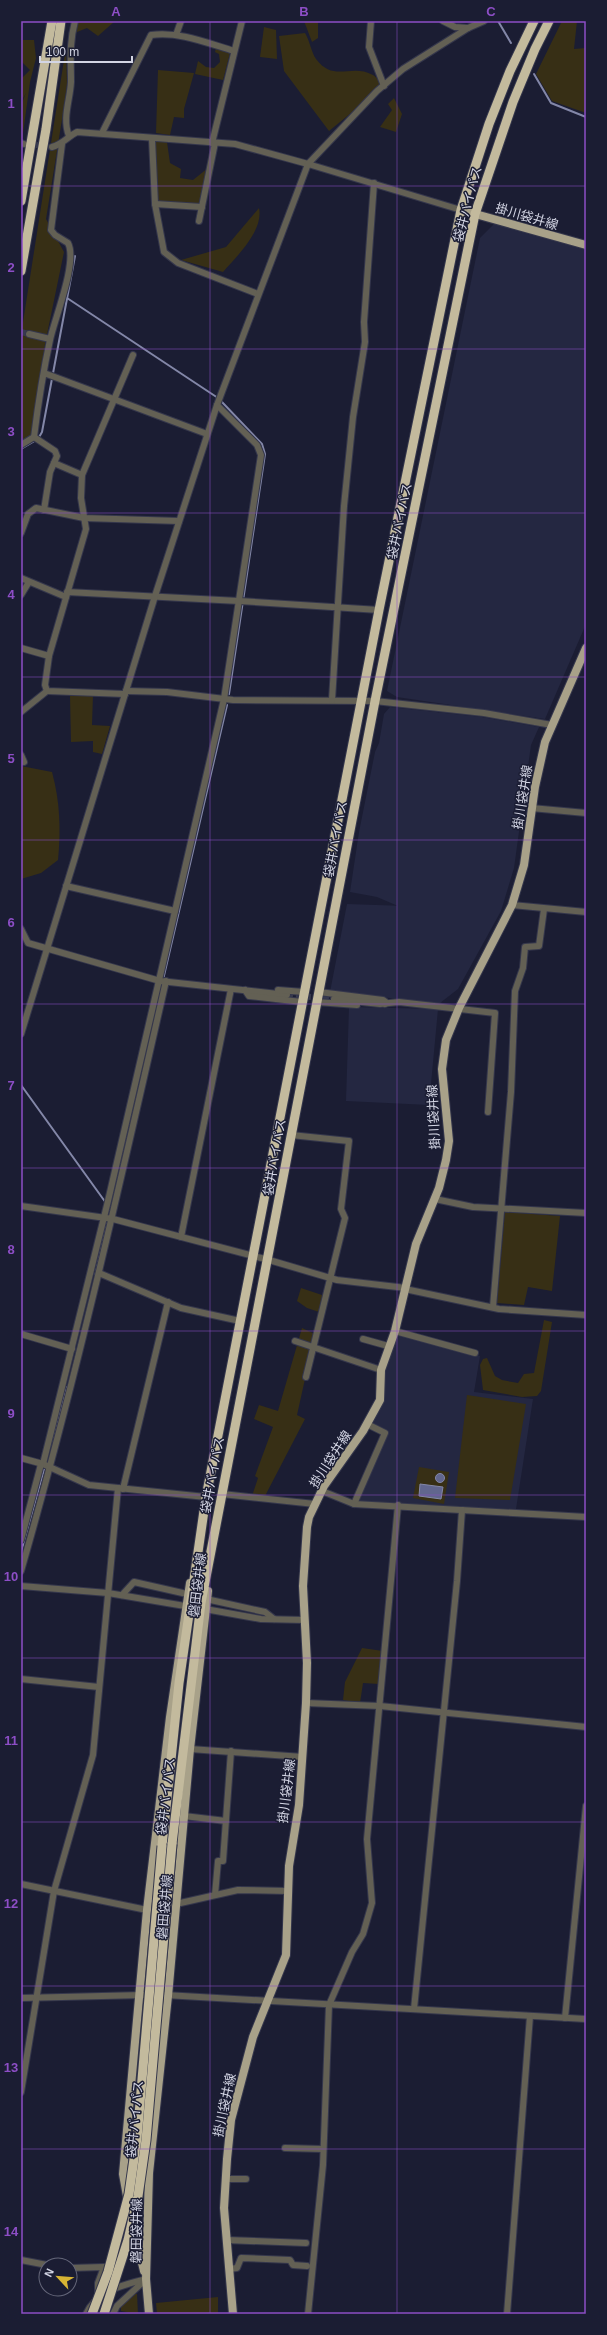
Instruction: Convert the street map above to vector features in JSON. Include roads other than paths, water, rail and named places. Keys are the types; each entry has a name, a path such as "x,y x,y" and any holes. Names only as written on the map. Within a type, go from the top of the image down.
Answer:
{"highway":[{"path":"21,201 52,21"},
{"path":"21,271 46,129 61,21"},
{"name":"袋井バイパス","path":"92,2314 108,2272 129,2194 137,2138 162,1846 180,1683 198,1544 206,1497 361,700 461,210 488,124 510,71 534,21"},
{"name":"袋井バイパス","path":"104,2314 128,2240 138,2196 146,2140 172,1844 200,1603 269,1260 291,1135 375,701 475,214 513,102 535,49 549,21"}],"main road":[{"name":"掛川袋井線","path":"461,210 586,245"},
{"name":"掛川袋井線","path":"233,2314 226,2240 226,2178 231,2120 253,2037 286,1955 289,1866 299,1805 306,1703 307,1663 304,1586 307,1527 315,1504 322,1491 367,1424 380,1400 381,1370 388,1346 395,1331 416,1244 444,1174 449,1141 443,1092 446,1040 459,1008 512,905 524,865 531,808 540,758 552,725 586,648"},
{"name":"磐田袋井線","path":"149,2314 146,2279 149,2173 168,1996 190,1749 206,1599 214,1558 213,1539"},
{"name":"磐田袋井線","path":"146,2279 134,2235 123,2174 148,1910 185,1606 198,1544"}],"street":[{"path":"69,136 65,126 71,82 70,41 75,21"},
{"path":"176,35 181,21"},
{"path":"199,221 213,143 242,21"},
{"path":"370,21 369,47 384,86"},
{"path":"443,21 455,27 468,28"},
{"path":"21,1034 125,692 207,434 258,294 308,164 384,86 404,69 468,28 484,21"},
{"path":"102,134 151,35 164,33 176,35 234,51"},
{"path":"52,147 62,144 69,136 77,132 235,144 374,183 461,210"},
{"path":"152,138 155,204 164,252 169,258 258,294"},
{"path":"21,445 34,437 50,339 63,301 70,252 68,243 55,235 51,230 62,144"},
{"path":"332,700 344,506 353,417 364,342 364,322 374,183"},
{"path":"155,204 202,207"},
{"path":"30,334 50,339"},
{"path":"47,691 45,686 49,656 86,529 81,498 82,475 133,355"},
{"path":"44,373 207,434"},
{"path":"21,1540 107,1219 163,981 175,911 224,699 242,601 261,455 257,445 218,401"},
{"path":"34,437 55,451 57,456 54,463 44,510"},
{"path":"54,463 82,475"},
{"path":"21,533 28,514 36,508 84,518 179,521"},
{"path":"21,578 66,595 155,596 379,610"},
{"path":"21,595 29,582"},
{"path":"21,648 49,656"},
{"path":"21,712 47,691 167,692 224,699 375,701 484,713 552,725"},
{"path":"21,755 24,762"},
{"path":"531,808 586,813"},
{"path":"66,886 175,911"},
{"path":"512,905 586,912"},
{"path":"493,1308 511,1092 515,991 523,968 525,947 539,946 544,909"},
{"path":"21,929 28,943 163,981 287,995"},
{"path":"21,1571 51,1468 99,1273 107,1219 106,1208 163,981"},
{"path":"244,990 251,988 304,992"},
{"path":"181,1237 231,989"},
{"path":"244,990 249,996 302,1002"},
{"path":"319,992 383,1000 387,1004"},
{"path":"334,999 387,1004"},
{"path":"317,1002 380,1007 399,1002 495,1013 488,1112"},
{"path":"291,1135 349,1141 341,1209 345,1218 306,1377"},
{"path":"435,1199 473,1206 586,1213"},
{"path":"21,1206 107,1219 269,1260 331,1279 406,1289 493,1308 586,1315"},
{"path":"99,1273 181,1308 240,1321"},
{"path":"21,2092 38,1997 54,1891 92,1755 120,1488 168,1302"},
{"path":"395,1331 475,1353"},
{"path":"21,1334 72,1349"},
{"path":"363,1340 388,1346"},
{"path":"295,1341 381,1370"},
{"path":"354,1504 385,1433 367,1424"},
{"path":"21,1458 42,1464 89,1485 206,1497"},
{"path":"322,1491 354,1504 398,1505 586,1517"},
{"path":"222,1494 315,1504"},
{"path":"308,2314 323,2148 329,2005 352,1952 363,1934 372,1903 367,1839 398,1505"},
{"path":"414,2009 444,1713 462,1510"},
{"path":"122,1595 134,1582 187,1594"},
{"path":"21,1586 108,1593 185,1606"},
{"path":"206,1599 265,1612 274,1619"},
{"path":"205,1609 262,1619 305,1620"},
{"path":"21,1679 99,1687"},
{"path":"306,1703 380,1706 586,1727"},
{"path":"190,1749 303,1757"},
{"path":"215,1895 218,1861 223,1861 231,1751"},
{"path":"565,2018 586,1806"},
{"path":"184,1816 226,1821"},
{"path":"21,1884 148,1910"},
{"path":"176,1904 238,1890 289,1892"},
{"path":"21,1998 141,1994 586,2019"},
{"path":"507,2314 530,2016"},
{"path":"285,2148 323,2148"},
{"path":"226,2178 246,2179"},
{"path":"226,2240 306,2243"},
{"path":"229,2269 237,2268 241,2258 290,2260 293,2265 308,2266"},
{"path":"21,2260 38,2263"},
{"path":"78,2268 104,2267 98,2283 98,2297"},
{"path":"86,2314 98,2297 112,2289 146,2279"},
{"path":"113,2314 117,2306 146,2279"}],"waterway":[{"path":"498,21 511,43"},
{"path":"534,74 551,103 586,117"},
{"path":"21,449 38,439 42,432 75,256"},
{"path":"67,298 218,398"},
{"path":"221,401 262,444 265,454 229,694"},
{"path":"163,980 227,705"},
{"path":"95,1276 159,998"},
{"path":"21,1085 106,1203"},
{"path":"50,1447 67,1387"},
{"path":"21,1552 45,1466"}],"tunnel":[{"path":"27,144 52,147"},
{"path":"21,332 29,334"},
{"path":"287,995 334,999"}]}
